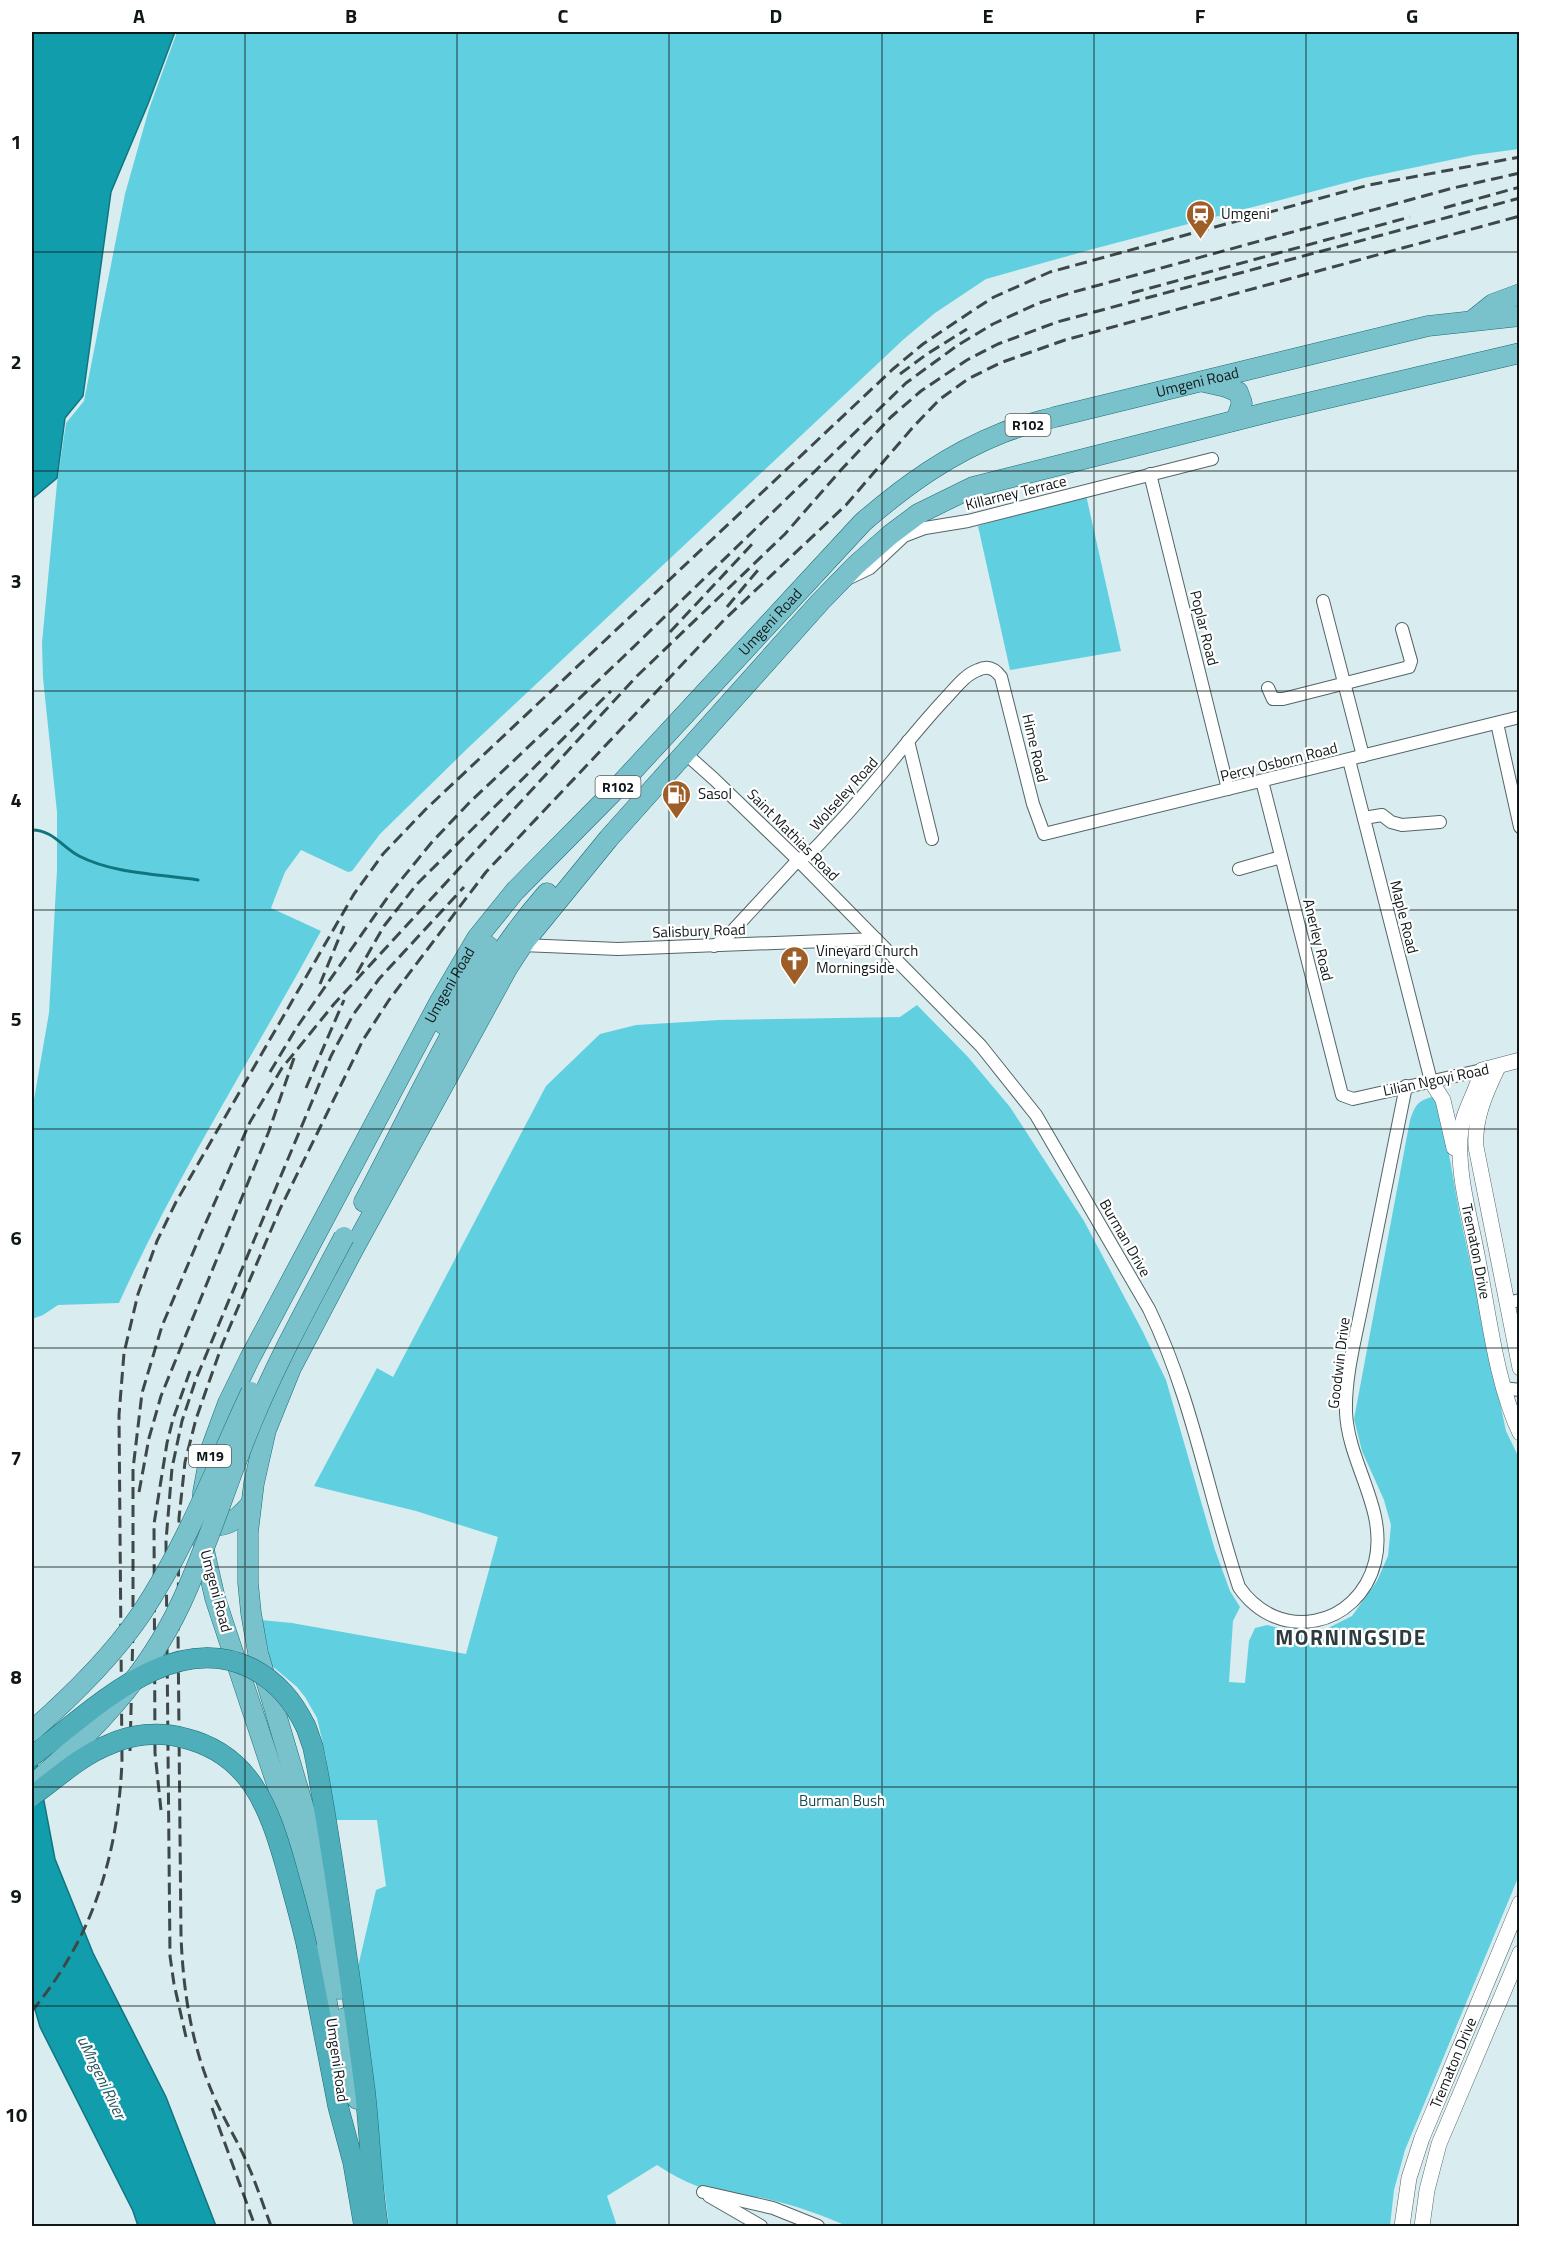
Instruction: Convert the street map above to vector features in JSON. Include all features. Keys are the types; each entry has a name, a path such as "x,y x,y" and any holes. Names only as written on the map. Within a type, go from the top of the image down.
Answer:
{"highway":[{"path":"32,1756 84,1715 134,1681 181,1660 216,1658 243,1664 278,1686 292,1702 314,1747 343,1932 368,2117 361,2160"},
{"path":"32,1796 97,1750 128,1738 159,1734 208,1745 244,1773 265,1802 284,1858 307,1947 338,2106 361,2160"},
{"name":"Umgeni Road","path":"361,2160 364,2226"},
{"name":"Umgeni Road","path":"361,2160 378,2226"}],"main road":[{"path":"1473,320 1493,304 1520,294"},
{"name":"Umgeni Road","path":"361,2160 310,1902 294,1836 215,1598 206,1562 201,1527 203,1492 211,1449 228,1403 269,1320 326,1218 392,1090 477,938 515,891 573,834 863,522 923,473 968,448 1004,432 1055,417 1406,331 1473,320 1520,316"},
{"name":"Umgeni Road","path":"361,2160 348,2044 312,1836 258,1653 251,1613 248,1557 251,1504 266,1430 291,1368 354,1248 522,945 609,838 840,581 918,514 973,487 1236,420 1520,353"},
{"path":"1204,382 1238,392 1242,403 1236,420"},
{"path":"32,1785 100,1722 130,1686 166,1630 202,1556 254,1417 340,1232 483,953 502,924 573,834"},
{"path":"32,1731 65,1701 117,1645 159,1586 198,1510 269,1354 458,1024 507,944 532,909 579,856 592,846 609,838"},
{"path":"201,1527 223,1527 251,1504"}],"street":[{"name":"Killarney Terrace","path":"840,581 859,575 870,568 897,542 914,531 968,521 1212,459"},
{"name":"Poplar Road","path":"1150,474 1228,789"},
{"path":"1323,601 1363,756"},
{"path":"1268,688 1274,699 1283,699 1409,667 1411,662 1402,629"},
{"name":"Wolseley Road","path":"714,946 725,939 798,860 809,854 846,816 908,741 965,678 985,667 996,670"},
{"name":"Hime Road","path":"996,670 1007,693 1033,804 1044,834"},
{"name":"Percy Osborn Road","path":"1044,834 1520,717"},
{"path":"1497,723 1520,827"},
{"path":"908,741 932,839"},
{"name":"Saint Mathias Road","path":"686,754 798,860 876,939"},
{"name":"Maple Road","path":"1349,760 1431,1081"},
{"name":"Anerley Road","path":"1262,781 1340,1091 1344,1097 1353,1099"},
{"path":"1364,818 1383,815 1391,822 1402,825 1440,822"},
{"path":"1239,869 1281,857"},
{"name":"Salisbury Road","path":"522,945 618,949 876,939"},
{"name":"Burman Drive","path":"876,939 981,1046 1026,1100 1149,1309 1183,1390 1239,1587 1254,1604"},
{"name":"Lilian Ngoyi Road","path":"1353,1099 1520,1060"},
{"name":"Trematon Drive","path":"1498,1066 1480,1107 1475,1136 1498,1262 1513,1302 1520,1368"},
{"name":"Trematon Drive","path":"1482,1070 1461,1124 1461,1173 1503,1388 1515,1412 1520,1433"},
{"path":"1431,1081 1443,1100 1461,1173"},
{"name":"Goodwin Drive","path":"1254,1604 1268,1614 1294,1623 1312,1622 1330,1616 1349,1603 1360,1591 1374,1562 1378,1533 1376,1518 1354,1455 1348,1429 1348,1389 1406,1086"},
{"path":"1461,1173 1465,1157 1476,1159 1479,1164"},
{"path":"1479,1266 1498,1262"},
{"path":"1503,1388 1520,1390"},
{"name":"Trematon Drive","path":"1402,2226 1409,2178 1422,2138 1471,2020 1515,1926 1520,1903"},
{"name":"Trematon Drive","path":"1422,2226 1427,2190 1439,2144 1520,1953"},
{"path":"1471,2020 1488,2028"},
{"path":"1422,2138 1439,2144"},
{"path":"761,2226 742,2217 703,2192 747,2200 818,2226"},
{"path":"742,2217 747,2200"}],"green space":[{"path":"177,32 1519,32 1519,149 1474,155 1364,178 986,279 935,313 904,339 469,747 380,834 352,871 348,872 301,850 285,872 271,908 321,931 191,1161 119,1303 58,1305 32,1319 32,1111 49,1013 57,870 57,812 43,678 42,643 57,483 66,423 84,401 125,194 149,109"},
{"path":"1086,495 1121,651 1010,670 978,526"},
{"name":"Burman Bush","path":"917,1005 968,1057 1010,1107 1084,1221 1166,1380 1215,1550 1230,1591 1240,1607 1233,1621 1229,1682 1245,1683 1249,1641 1255,1628 1267,1625 1316,1634 1352,1616 1377,1581 1388,1556 1391,1525 1384,1500 1362,1451 1354,1419 1410,1120 1415,1108 1423,1100 1432,1097 1440,1103 1459,1211 1506,1431 1519,1458 1520,1873 1405,2150 1394,2190 1390,2226 847,2226 777,2201 760,2197 728,2195 706,2189 676,2177 657,2165 607,2196 617,2226 389,2226 357,1971 376,1890 386,1886 377,1820 336,1820 317,1718 297,1687 272,1666 261,1620 292,1623 466,1654 498,1537 416,1511 314,1486 377,1368 393,1377 546,1086 600,1034 636,1025 719,1020 900,1017"}],"water":[{"path":"32,32 175,32 111,192 83,396 65,418 57,478 32,499"},
{"name":"uMngeni River","path":"32,1738 55,1859 93,1953 166,2097 216,2226 138,2226 133,2211 40,2027 32,1999"}],"waterway":[{"path":"32,830 52,836 79,856 93,862 137,872 198,880"}],"railway":[{"path":"32,2011 53,1983 86,1924 108,1862 115,1830 122,1761 119,1415 124,1353 138,1294 157,1241 176,1202 354,894 383,854 425,810 893,369 923,344 994,297 1050,272 1369,185 1520,157"},
{"path":"270,1072 297,1027 392,891 432,842 470,802 906,383 958,345 993,324 1039,303 1070,293 1453,188 1520,173"},
{"path":"1444,208 1520,187"},
{"path":"130,1751 133,1469 142,1393 162,1326 250,1122 282,1068 334,1004 637,676 785,534 891,417 921,391 967,360 998,344 1057,322 1520,198"},
{"path":"271,2226 247,2163 212,2092 193,2035 186,1996 181,1936 179,1518 185,1462 196,1419 222,1345 280,1209 363,1040 389,1000 486,872 725,619 846,505 940,399 968,379 1000,363 1065,340 1520,216"},
{"path":"1132,293 1410,217"},
{"path":"900,374 967,329"},
{"path":"670,632 756,540"},
{"path":"727,607 758,570"},
{"path":"357,973 384,926 417,884 611,691"},
{"path":"186,2037 170,1956 166,1541 172,1468 182,1421 196,1379 331,1056 353,1015 379,979 464,887"},
{"path":"320,984 344,926"},
{"path":"306,1088 344,1000"},
{"path":"139,1492 149,1438 161,1396 269,1131 294,1058"},
{"path":"161,1810 155,1753 154,1524 167,1443 190,1371"},
{"path":"212,2108 255,2226"}],"place":[{"name":"Umgeni","path":"1200,240"},
{"name":"Sasol","path":"677,820"},
{"name":"Vineyard Church Morningside","path":"795,986"}],"district":[{"name":"MORNINGSIDE","path":"1351,1638"}]}
